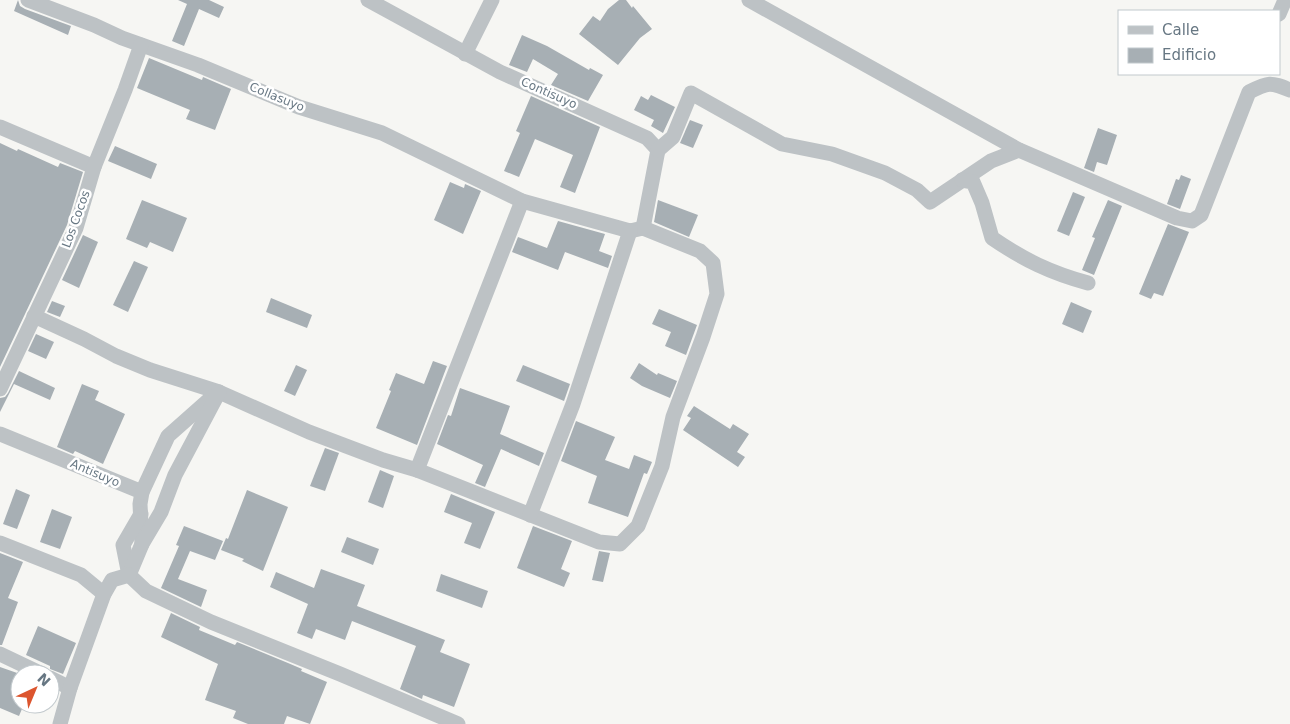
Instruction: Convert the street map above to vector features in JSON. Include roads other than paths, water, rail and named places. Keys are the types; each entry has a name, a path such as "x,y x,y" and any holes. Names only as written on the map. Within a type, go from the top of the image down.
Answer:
{"street":[{"name":"Collasuyo","path":"28,0 94,25 122,38 198,65 299,107 382,133 522,201 636,230 700,251 713,263 717,294 673,416 662,466 638,526 620,544 599,542 530,515"},
{"name":"Contisuyo","path":"368,0 500,72 647,138 658,150"},
{"path":"465,54 492,0"},
{"path":"749,0 1019,150 1177,218 1192,222 1202,215 1255,75"},
{"path":"1280,12 1285,0"},
{"name":"Los Cocos","path":"0,389 76,228 94,167 126,90 141,45"},
{"path":"1249,92 1260,86 1273,83 1290,90"},
{"path":"34,316 141,367 219,392 308,432 383,460 416,470 530,515 573,404 636,230 658,150 673,137 691,93 782,144 832,154 885,173 917,190 930,202 991,161 1019,150"},
{"path":"0,126 94,167"},
{"path":"962,180 972,182 982,203 992,238 1018,256 1060,276 1088,283"},
{"path":"416,470 522,201"},
{"path":"142,544 142,492 168,436 219,392"},
{"path":"129,575 142,544 161,512 175,474 219,392"},
{"name":"Antisuyo","path":"0,434 142,492"},
{"path":"141,514 123,545 129,575 146,592 174,606 458,724"},
{"path":"0,542 81,575 104,594"},
{"path":"60,724 70,688 104,594 112,580 129,575"},
{"path":"0,654 21,664"},
{"path":"60,683 70,688"}]}
